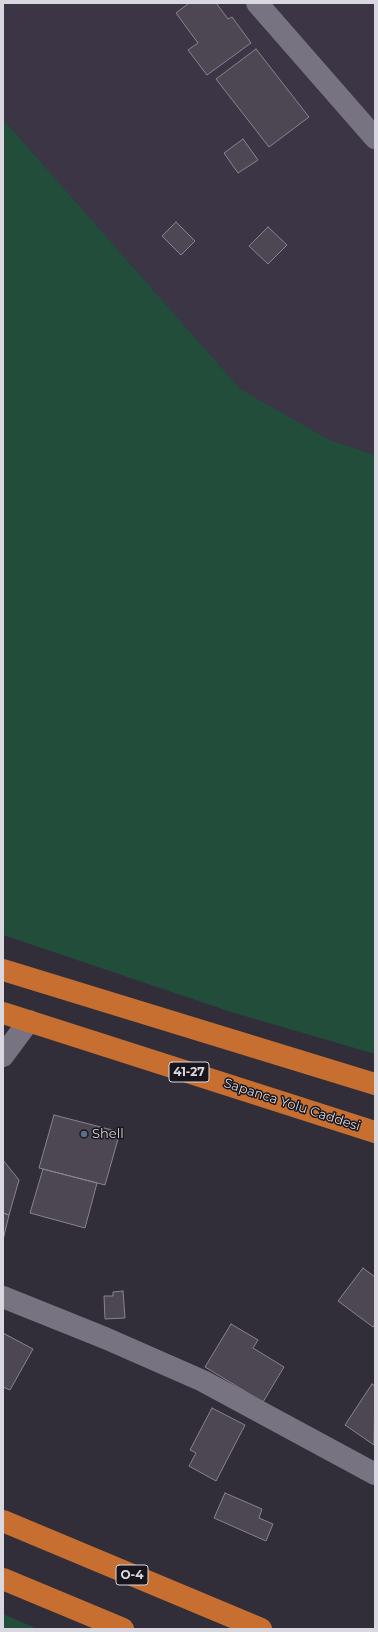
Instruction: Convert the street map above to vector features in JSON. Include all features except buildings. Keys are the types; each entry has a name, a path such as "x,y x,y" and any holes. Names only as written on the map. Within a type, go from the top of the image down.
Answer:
{"highway":[{"path":"3,970 375,1084"},
{"name":"Sapanca Yolu Caddesi","path":"3,1013 375,1132"},
{"name":"O-4","path":"3,1521 261,1629"},
{"path":"3,1579 123,1629"}],"street":[{"path":"257,3 375,138"},
{"path":"3,1056 30,1021"},
{"path":"3,1297 105,1338 203,1381 375,1474"}],"shaded area":[{"path":"3,3 375,3 375,455 328,439 240,390 3,119"}],"green space":[{"path":"3,119 240,389 328,439 375,455 375,1054 231,1012 3,935"},
{"path":"3,1614 38,1629 3,1629"}],"place":[{"name":"Shell","path":"84,1134"}]}
